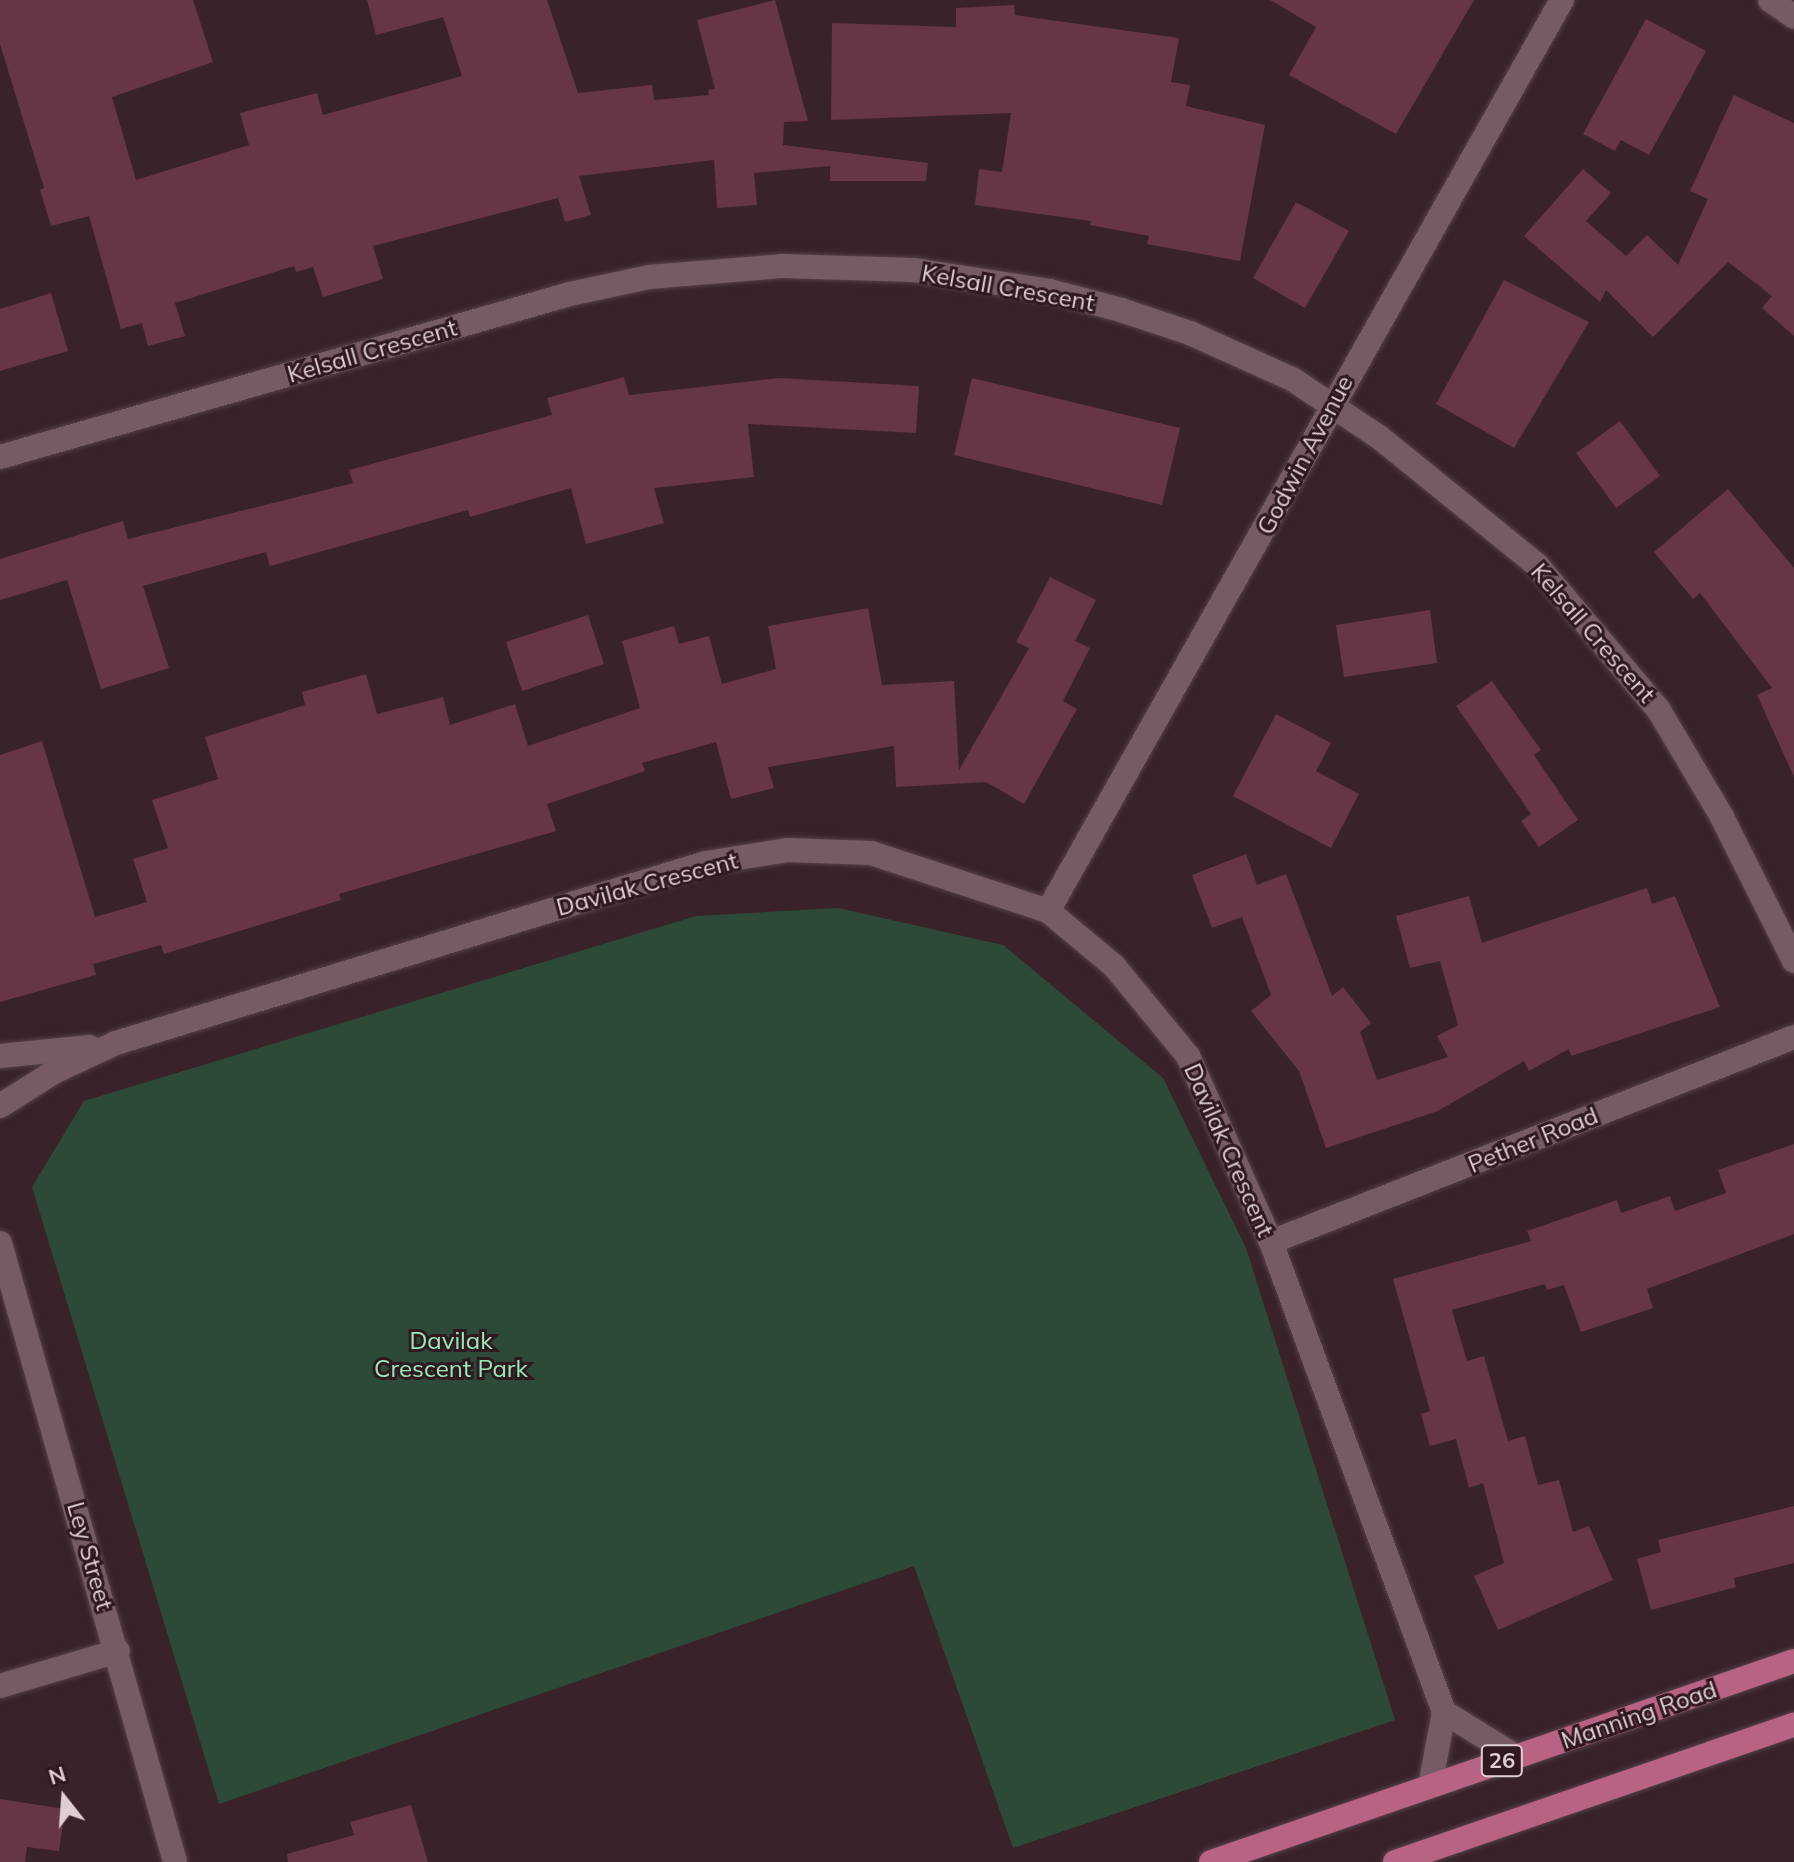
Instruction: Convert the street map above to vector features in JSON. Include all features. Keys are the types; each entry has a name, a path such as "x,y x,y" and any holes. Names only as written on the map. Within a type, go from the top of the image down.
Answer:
{"main road":[{"name":"Manning Road","path":"1211,1862 1794,1661"},
{"path":"1395,1862 1794,1725"}],"street":[{"name":"Godwin Avenue","path":"1048,911 1299,471 1331,403 1562,0"},
{"path":"1770,0 1794,17"},
{"name":"Kelsall Crescent","path":"0,457 570,294 649,277 782,266 914,270 1050,291 1201,337 1292,379 1331,403 1537,565 1658,709 1722,817 1794,961"},
{"name":"Davilak Crescent","path":"0,1106 54,1072 116,1043 706,863 787,850 871,853 1048,911 1114,966 1188,1056 1271,1242 1444,1712"},
{"name":"Pether Road","path":"1271,1242 1794,1037"},
{"name":"Davilak Crescent","path":"0,1056 116,1043"},
{"name":"Ley Street","path":"0,1243 0,1252 118,1651 175,1862"},
{"path":"0,1686 118,1651"},
{"path":"1430,1786 1444,1712 1515,1756"}],"green space":[{"name":"Davilak Crescent Park","path":"838,908 1003,945 1163,1078 1246,1248 1395,1720 1013,1848 914,1566 219,1804 32,1187 84,1101 696,916"}],"building":[{"path":"0,0 193,0 213,62 112,97 136,180 249,145 240,113 317,93 323,115 462,76 443,17 376,35 367,0 547,0 578,93 652,85 654,100 709,95 708,90 715,89 697,20 775,0 808,121 784,122 783,145 928,163 926,181 830,181 830,166 754,173 757,205 717,208 714,160 579,176 591,215 565,222 558,198 373,246 383,279 323,297 313,267 296,272 294,266 175,303 185,336 148,346 142,323 121,329 89,216 51,226 40,190 44,188 0,44"},
{"path":"1270,0 1474,0 1396,134 1289,75 1316,27"},
{"path":"1014,5 1015,15 1179,38 1171,82 1190,85 1186,106 1265,125 1240,261 1147,244 1149,236 1090,225 1091,221 975,205 979,169 1002,172 1011,113 831,120 832,23 956,27 956,8"},
{"path":"1646,19 1706,51 1649,155 1621,140 1615,151 1583,134"},
{"path":"1734,95 1794,123 1794,336 1762,308 1772,296 1728,262 1653,337 1606,290 1600,302 1524,236 1583,169 1611,193 1586,221 1626,256 1647,235 1678,265 1708,199 1690,191"},
{"path":"1296,202 1349,231 1305,308 1253,278"},
{"path":"1504,280 1589,322 1514,448 1436,404"},
{"path":"51,293 68,351 0,371 0,309"},
{"path":"624,377 629,395 779,378 919,386 916,433 748,424 754,477 654,488 664,523 586,544 571,488 470,517 468,510 270,566 266,552 143,586 169,668 101,689 67,580 0,600 0,559 123,521 128,539 353,483 349,470 552,415 547,398"},
{"path":"972,378 1180,428 1162,505 954,455"},
{"path":"1620,421 1660,476 1616,508 1576,453"},
{"path":"1728,489 1794,568 1794,777 1757,695 1772,688 1700,593 1693,599 1654,552"},
{"path":"1050,577 1096,600 1075,641 1090,648 1063,701 1077,709 1024,804 986,782 896,787 894,746 768,767 774,788 731,799 716,742 642,763 645,771 547,804 556,831 339,894 341,900 164,954 161,945 93,964 96,975 0,1002 0,755 42,741 95,917 147,902 133,859 168,848 152,800 218,779 205,737 305,705 302,692 366,674 377,714 443,697 450,725 515,704 528,746 640,708 622,641 674,626 679,644 709,636 722,684 776,669 768,626 868,608 882,685 954,681 959,770 1029,648 1016,642"},
{"path":"1430,610 1437,663 1344,677 1336,625"},
{"path":"588,615 604,664 522,691 506,642"},
{"path":"1492,681 1541,750 1534,755 1578,820 1539,847 1521,821 1531,814 1456,706"},
{"path":"1276,714 1331,743 1316,771 1359,794 1331,848 1233,796"},
{"path":"1246,854 1257,885 1286,874 1332,996 1343,987 1371,1023 1360,1032 1377,1080 1448,1057 1437,1036 1458,1025 1440,961 1410,968 1396,916 1469,896 1482,943 1647,888 1652,904 1675,896 1720,1007 1571,1056 1569,1049 1529,1071 1524,1061 1438,1111 1326,1148 1299,1071 1251,1011 1271,995 1242,917 1212,928 1192,875"},
{"path":"1794,1144 1794,1234 1647,1289 1653,1308 1581,1332 1564,1285 1547,1290 1545,1284 1452,1310 1467,1361 1484,1356 1508,1441 1525,1436 1538,1485 1559,1480 1573,1532 1589,1526 1613,1580 1498,1630 1474,1576 1504,1563 1483,1483 1469,1488 1456,1439 1430,1446 1421,1414 1430,1411 1393,1279 1531,1241 1527,1231 1617,1200 1621,1213 1670,1196 1675,1211 1726,1193 1718,1170"},
{"path":"1794,1506 1794,1563 1734,1578 1736,1587 1651,1610 1637,1559 1661,1552 1658,1540"},
{"path":"0,1799 65,1809 59,1851 27,1847 25,1862 0,1862"},
{"path":"411,1805 428,1862 288,1862 287,1854 354,1835 350,1822"}]}
